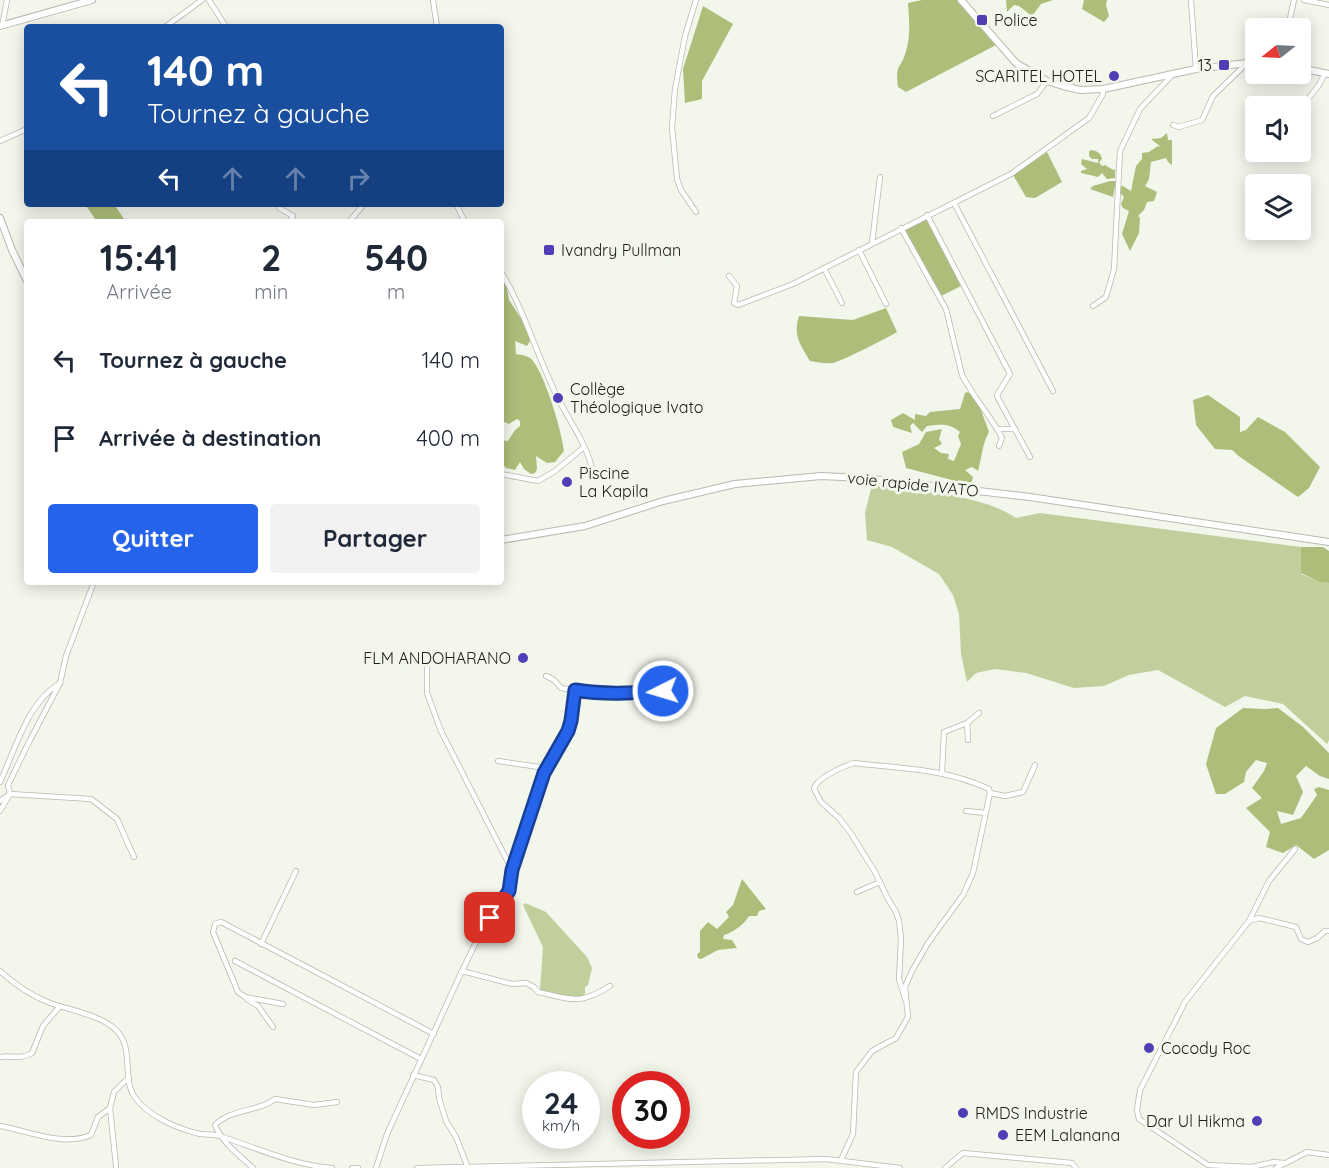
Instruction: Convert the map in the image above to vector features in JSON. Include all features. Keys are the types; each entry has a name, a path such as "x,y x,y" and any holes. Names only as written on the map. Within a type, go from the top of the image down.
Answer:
{"main road":[{"path":"1,26 92,0"},
{"path":"961,0 1016,63 1047,81 1080,90 1103,89 1196,69 1245,63"},
{"path":"1311,70 1327,74"},
{"path":"0,219 24,275"},
{"name":"voie rapide IVATO","path":"504,540 585,526 663,501 735,484 821,476 865,478 1029,497 1329,542"}],"street":[{"path":"1,26 7,0"},
{"path":"169,24 202,0"},
{"path":"209,0 224,24"},
{"path":"433,0 437,24"},
{"path":"696,0 685,36 674,99 672,127 677,180 696,212"},
{"path":"1191,0 1196,69"},
{"path":"1290,18 1294,0"},
{"path":"1304,0 1329,6"},
{"path":"1173,125 1179,127 1202,120 1213,96 1245,68"},
{"path":"1093,306 1106,297 1113,269 1120,151 1140,110 1173,74"},
{"path":"1310,96 1327,74"},
{"path":"993,116 1037,94 1047,81"},
{"path":"729,276 737,286 734,303 738,305 794,284 1028,163 1089,118 1103,94 1103,89"},
{"path":"0,141 24,130"},
{"path":"872,243 880,177"},
{"path":"954,203 1053,391"},
{"path":"279,207 293,216 292,219"},
{"path":"352,219 362,207"},
{"path":"927,215 1010,374 998,395 1030,457"},
{"path":"901,228 948,315 962,375 1002,438 999,446"},
{"path":"859,250 886,304"},
{"path":"824,268 842,303"},
{"path":"504,278 532,336 557,398 580,438 592,469"},
{"path":"997,429 1015,429"},
{"path":"504,474 538,480 555,471 584,448"},
{"path":"0,811 10,794 8,785 60,683 66,656 93,585"},
{"path":"428,656 427,693 441,731 512,870"},
{"path":"546,676 554,680 561,688 594,693 629,694 663,691 676,694"},
{"path":"0,782 23,728 45,692 60,683"},
{"path":"376,1168 387,1134 462,971 481,932 509,891 512,870 546,768 568,731 575,690"},
{"path":"942,772 944,732 966,723 979,713"},
{"path":"966,723 968,740"},
{"path":"498,761 546,768"},
{"path":"841,1160 853,1134 856,1072 872,1051 896,1038 908,1017 905,987 928,943 963,895 973,873 990,793 989,789 942,772 854,763 841,766 814,785 821,802 850,832 880,882 899,921 901,953 898,979 905,999"},
{"path":"990,793 1005,796 1023,792 1035,765"},
{"path":"0,801 10,794 91,799 117,819 134,857"},
{"path":"966,812 986,813"},
{"path":"1284,1163 1272,1162 1251,1168 1208,1165 1139,1119 1137,1110 1140,1090 1185,1002 1249,921 1269,881 1295,849"},
{"path":"261,944 296,871"},
{"path":"857,892 880,882"},
{"path":"1249,921 1259,918 1296,927 1301,939 1308,942 1325,931 1329,932"},
{"path":"273,1028 258,1006 238,992 213,932 215,924 221,922 434,1034"},
{"path":"235,961 421,1059"},
{"path":"0,971 30,992 60,1006 93,1016 117,1031 125,1045 131,1089 136,1098 153,1113 175,1125 201,1134 220,1136 309,1166 332,1168"},
{"path":"462,971 512,984 526,984 534,987 538,992 578,1001 590,998 610,986"},
{"path":"245,997 283,1004"},
{"path":"0,1057 19,1058 32,1053 43,1026 60,1006"},
{"path":"413,1075 434,1080 438,1087 446,1121 456,1137 467,1168"},
{"path":"116,1166 110,1108 114,1092 129,1077"},
{"path":"254,1168 220,1136 215,1125 221,1120 249,1108 270,1103 275,1099 314,1105 337,1102"},
{"path":"0,1126 44,1137 87,1137 92,1135 98,1117 110,1108"},
{"path":"1276,1168 1307,1152 1329,1155"},
{"path":"945,1168 963,1153 1072,1163 1076,1168"},
{"path":"417,1168 841,1160 900,1168"},
{"path":"653,1164 663,1168"},
{"path":"352,1168 358,1168"}],"shaded area":[{"path":"922,0 961,0 998,44 906,92 898,87 897,74 909,39 908,3"},
{"path":"1006,0 1053,0 1041,4 1032,16 1014,5 1007,12"},
{"path":"1084,0 1107,0 1109,16 1104,22 1082,9"},
{"path":"703,6 733,24 702,81 702,99 685,103 683,69"},
{"path":"1167,133 1168,140 1172,140 1172,165 1166,158 1151,162 1149,179 1145,186 1157,192 1154,201 1147,202 1144,210 1138,216 1140,218 1139,233 1130,251 1122,234 1129,211 1121,204 1124,197 1118,191 1119,187 1123,186 1131,191 1136,166 1142,159 1142,153 1149,152 1158,146 1161,147 1151,139 1161,138"},
{"path":"1092,150 1101,155 1102,159 1099,162 1102,166 1115,169 1115,178 1107,179 1102,173 1098,177 1081,173 1087,169 1081,164 1082,159 1098,163 1098,159 1092,159 1089,156 1089,151"},
{"path":"1047,152 1062,182 1035,198 1026,197 1013,175"},
{"path":"1116,181 1113,197 1090,189 1093,186"},
{"path":"87,207 116,207 124,219 95,219"},
{"path":"927,219 961,286 941,296 905,230"},
{"path":"504,281 509,300 528,329 530,341 527,346 515,341 516,354 530,358 543,379 560,430 564,451 555,462 547,463 536,456 535,473 531,474 524,469 520,462 515,470 506,468 504,466 504,440 508,441 520,426 520,421 517,419 509,424 504,422"},
{"path":"886,308 897,332 838,362 810,361 798,340 799,316 853,320"},
{"path":"968,392 978,402 989,432 983,446 978,471 972,467 965,470 973,477 971,485 906,468 902,452 919,444 926,432 942,429 939,439 942,444 934,448 941,453 949,454 948,459 954,461 961,444 958,436 960,432 952,427 941,425 927,426 922,432 913,423 910,426 912,433 893,427 891,420 903,413 915,420 915,414 926,416 930,412 960,409 965,393"},
{"path":"1208,395 1240,417 1240,432 1246,430 1258,417 1285,432 1320,467 1309,488 1298,497 1232,450 1215,449 1196,425 1193,400"},
{"path":"872,485 967,499 1002,510 1016,518 1040,513 1301,547 1301,574 1319,582 1329,583 1329,740 1327,744 1283,704 1245,696 1225,707 1158,670 1129,675 1104,686 1074,688 1026,673 995,669 976,673 967,682 961,654 959,614 953,595 939,574 892,547 867,540 865,513"},
{"path":"1301,547 1323,547 1329,551 1329,583 1319,582 1301,573"},
{"path":"1243,708 1278,708 1303,727 1329,753 1329,779 1320,776 1306,766 1296,776 1303,792 1293,815 1277,811 1281,824 1301,818 1317,795 1314,789 1319,787 1329,790 1329,850 1314,859 1296,845 1283,853 1266,847 1270,832 1246,808 1262,798 1252,788 1267,763 1256,760 1246,772 1244,782 1225,794 1216,794 1206,764 1216,728"},
{"path":"742,879 766,909 759,911 757,916 749,916 738,928 724,935 723,939 732,940 737,948 718,950 701,959 698,958 700,931 708,922 717,929 729,917 726,912 733,905"},
{"path":"525,903 546,912 587,957 592,968 588,985 585,987 585,996 578,999 540,990 543,947 523,905"}],"place":[{"name":"Police","path":"982,20"},
{"name":"13","path":"1224,65"},
{"name":"SCARITEL HOTEL","path":"1114,76"},
{"name":"Ivandry Pullman","path":"549,250"},
{"name":"Collège Théologique Ivato","path":"558,398"},
{"name":"Piscine La Kapila","path":"567,482"},
{"name":"FLM ANDOHARANO","path":"523,658"},
{"name":"Cocody Roc","path":"1149,1048"},
{"name":"RMDS Industrie","path":"963,1113"},
{"name":"Dar Ul Hikma","path":"1257,1121"},
{"name":"EEM Lalanana","path":"1003,1135"}],"route":[{"path":"490,918 509,891 512,870 544,773 568,731 575,690 629,694 663,691"}]}
